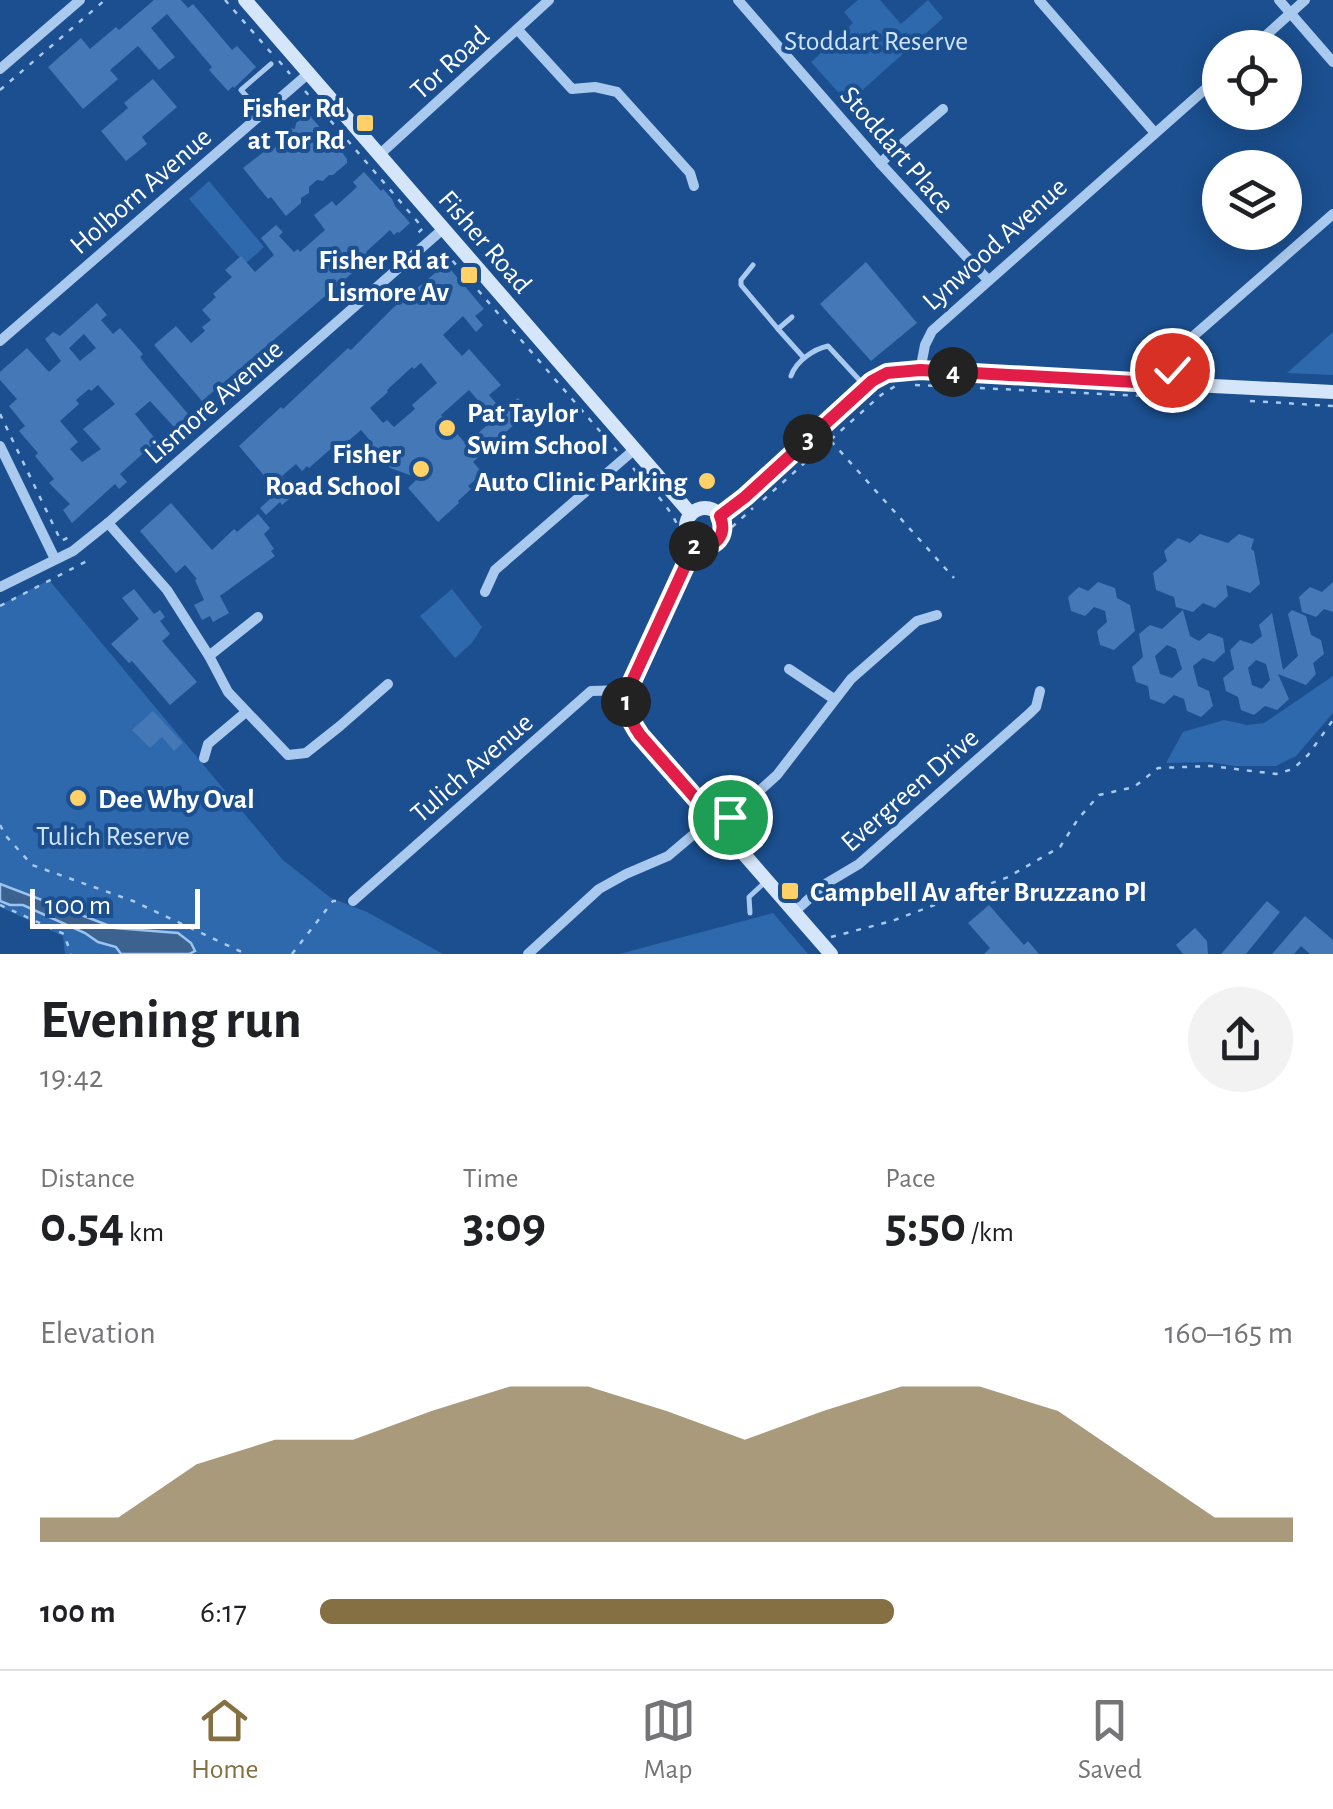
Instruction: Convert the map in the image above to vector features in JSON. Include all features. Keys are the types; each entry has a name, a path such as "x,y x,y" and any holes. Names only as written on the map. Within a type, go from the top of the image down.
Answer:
{"main road":[{"name":"Fisher Road","path":"245,0 303,78 379,155 629,454 691,514"},
{"path":"720,516 866,387 887,373 920,370 1333,392"},
{"path":"710,509 720,516 723,528 718,540 708,546 696,544 688,537 686,527 691,514 710,509"},
{"path":"696,544 628,690 627,714 634,727 831,954"}],"street":[{"path":"0,69 80,0"},
{"name":"Stoddart Place","path":"738,0 880,164 988,280"},
{"path":"1039,0 1155,133"},
{"path":"1280,0 1333,62"},
{"path":"1272,30 1306,0"},
{"name":"Tor Road","path":"379,155 518,30 543,2"},
{"path":"518,30 572,89 617,92 690,173 694,186"},
{"name":"Holborn Avenue","path":"0,340 303,78"},
{"name":"Lynwood Avenue","path":"920,370 927,338 1202,92"},
{"path":"880,164 942,109"},
{"path":"1171,384 1173,364 1182,346 1333,214"},
{"name":"Lismore Avenue","path":"0,586 72,551 108,523 443,229"},
{"path":"0,446 55,559"},
{"path":"484,592 495,570 629,454"},
{"path":"108,523 167,590 228,692 288,755 306,752 388,684"},
{"path":"528,954 599,890 668,856 777,774 851,679 917,620 938,615"},
{"path":"209,656 258,616"},
{"path":"789,669 834,699"},
{"name":"Tulich Avenue","path":"353,901 591,691 628,690"},
{"name":"Evergreen Drive","path":"794,912 827,883 860,864 1036,708 1040,691"},
{"path":"204,758 208,744 246,712"}],"lane":[{"path":"262,113 241,90 271,64"},
{"path":"753,264 741,285 804,358"},
{"path":"778,329 792,318"},
{"path":"791,376 804,358 828,346 866,387"},
{"path":"750,913 749,897 767,880"}],"path":[{"path":"0,90 104,0"},
{"path":"225,0 303,78 424,228 417,234"},
{"path":"435,256 445,252 629,454 679,524 679,549"},
{"path":"703,558 726,541 739,520 893,386 1186,398"},
{"path":"1248,401 1333,406"},
{"path":"0,414 61,541 69,538"},
{"path":"830,440 954,578"},
{"path":"0,606 86,561"},
{"path":"820,941 892,921 1008,877 1060,847 1099,795 1134,787 1158,768 1211,766 1276,774 1293,769 1308,756 1333,720"},
{"path":"0,824 32,865 133,901 246,954"},
{"path":"292,954 333,900 353,901"},
{"path":"0,905 64,934 71,954"}],"green space":[{"name":"Stoddart Reserve","path":"858,0 880,0 901,24 928,0 943,18 848,103 811,62 853,23 844,12"},
{"path":"209,181 264,247 245,264 189,199"},
{"path":"1333,332 1333,375 1287,373"},
{"name":"Tulich Reserve","path":"49,580 283,860 331,898 367,912 443,954 65,954 63,936 0,907 0,605"},
{"path":"452,589 482,627 455,658 420,616"},
{"path":"1333,676 1333,713 1296,756 1276,766 1166,763 1183,732 1224,720 1247,725 1264,723"},
{"path":"773,913 808,954 620,954 634,950"}],"shaded area":[{"path":"0,884 115,928 178,933 195,951 121,954 116,947 23,905 0,901"}],"building":[{"path":"154,0 181,0 188,8 193,4 232,50 237,46 256,67 228,91 167,14 151,28 175,57 159,70 138,46 110,70 118,79 83,109 48,67 81,38 90,49"},
{"path":"153,79 177,107 142,137 147,144 126,161 101,131 128,108 124,103"},
{"path":"305,116 327,132 347,163 323,181 317,180 286,216 243,168 266,150 272,150"},
{"path":"364,172 410,223 394,235 390,230 366,252 371,257 202,401 154,345 176,326 191,343 211,320 202,310 232,277 225,270 241,256 255,272 274,255 261,238 276,225 283,232 279,236 294,252 300,252 325,230 314,215 332,201 336,206 357,187 353,182"},
{"path":"866,262 917,323 871,361 820,304"},
{"path":"446,264 484,309 475,316 483,325 476,332 463,316 443,335 462,356 469,349 501,385 489,395 502,410 518,398 529,411 473,462 483,473 438,522 408,488 418,478 390,468 361,430 338,450 334,446 309,468 302,471 296,464 282,476 296,493 266,515 260,508 278,492 239,446 348,348 351,350","holes":["421,363 437,383 394,427 387,420 383,423 370,408","469,390 494,419 466,444 441,415"]},
{"path":"97,303 107,315 101,320 113,334 120,328 189,415 174,427 150,401 135,414 157,441 120,474 127,482 119,489 115,484 72,523 63,510 70,504 49,483 54,479 19,431 25,426 9,406 17,399 0,380 0,372 27,348 49,372 61,361 45,339 53,332 60,336","holes":["84,334 96,348 80,361 69,348","98,385 115,404 83,429 101,449 82,462 70,449 78,442 60,421 79,404 76,400"]},
{"path":"171,503 212,550 258,514 270,528 264,534 275,556 220,596 229,613 213,622 210,616 202,620 194,605 204,600 197,579 185,565 176,573 140,531"},
{"path":"1200,534 1228,543 1239,534 1254,539 1251,549 1260,584 1250,593 1226,585 1228,596 1215,608 1203,603 1193,612 1176,607 1174,597 1156,590 1153,573 1167,561 1164,551 1178,538 1190,543"},
{"path":"1098,582 1115,588 1117,598 1130,605 1135,631 1114,650 1100,645 1097,631 1107,622 1105,611 1094,607 1085,616 1071,611 1068,597 1079,587 1088,591"},
{"path":"1333,582 1333,612 1324,609 1316,617 1302,612 1299,597 1310,587 1322,592"},
{"path":"134,589 154,614 160,610 165,617 160,621 170,634 162,641 197,682 170,705 132,661 129,663 111,644 139,619 122,598"},
{"path":"1183,610 1190,636 1199,641 1209,633 1223,638 1225,652 1214,662 1203,658 1193,666 1198,686 1209,691 1213,706 1201,717 1187,711 1184,699 1174,695 1164,704 1150,699 1148,686 1136,682 1132,667 1143,657 1139,634 1150,625 1162,629","holes":["1167,645 1176,649 1182,669 1172,678 1160,674 1155,656"]},
{"path":"1292,610 1306,616 1311,635 1321,640 1324,654 1313,663 1316,674 1306,685 1278,674 1289,699 1277,710 1265,706 1254,715 1241,710 1238,697 1226,691 1223,678 1234,669 1230,650 1240,640 1252,644 1262,636 1259,625 1272,613 1283,670 1298,656 1288,614","holes":["1256,660 1266,664 1270,680 1262,689 1252,685 1248,668"]},
{"path":"153,711 183,743 174,751 162,737 150,748 132,730"},
{"path":"1267,901 1280,912 1246,954 1221,954"},
{"path":"989,905 1024,945 1028,941 1039,954 984,954 990,948 968,923"},
{"path":"1305,916 1333,940 1333,954 1310,954 1301,946 1294,954 1272,954"},
{"path":"1195,928 1207,941 1208,954 1183,954 1176,945"}],"place":[{"name":"Fisher Rd at Tor Rd","path":"365,123"},
{"name":"Fisher Rd at Lismore Av","path":"469,275"},
{"name":"Pat Taylor Swim School","path":"447,428"},
{"name":"Fisher Road School","path":"421,469"},
{"name":"Auto Clinic Parking","path":"707,481"},
{"name":"Dee Why Oval","path":"78,798"},
{"name":"Campbell Av after Bruzzano Pl","path":"790,891"}],"route":[{"path":"730,817 720,826 640,735 626,707 628,690 692,551 696,544 714,544 722,534 720,516 872,381 887,373 920,370 1171,384 1172,370"}]}
